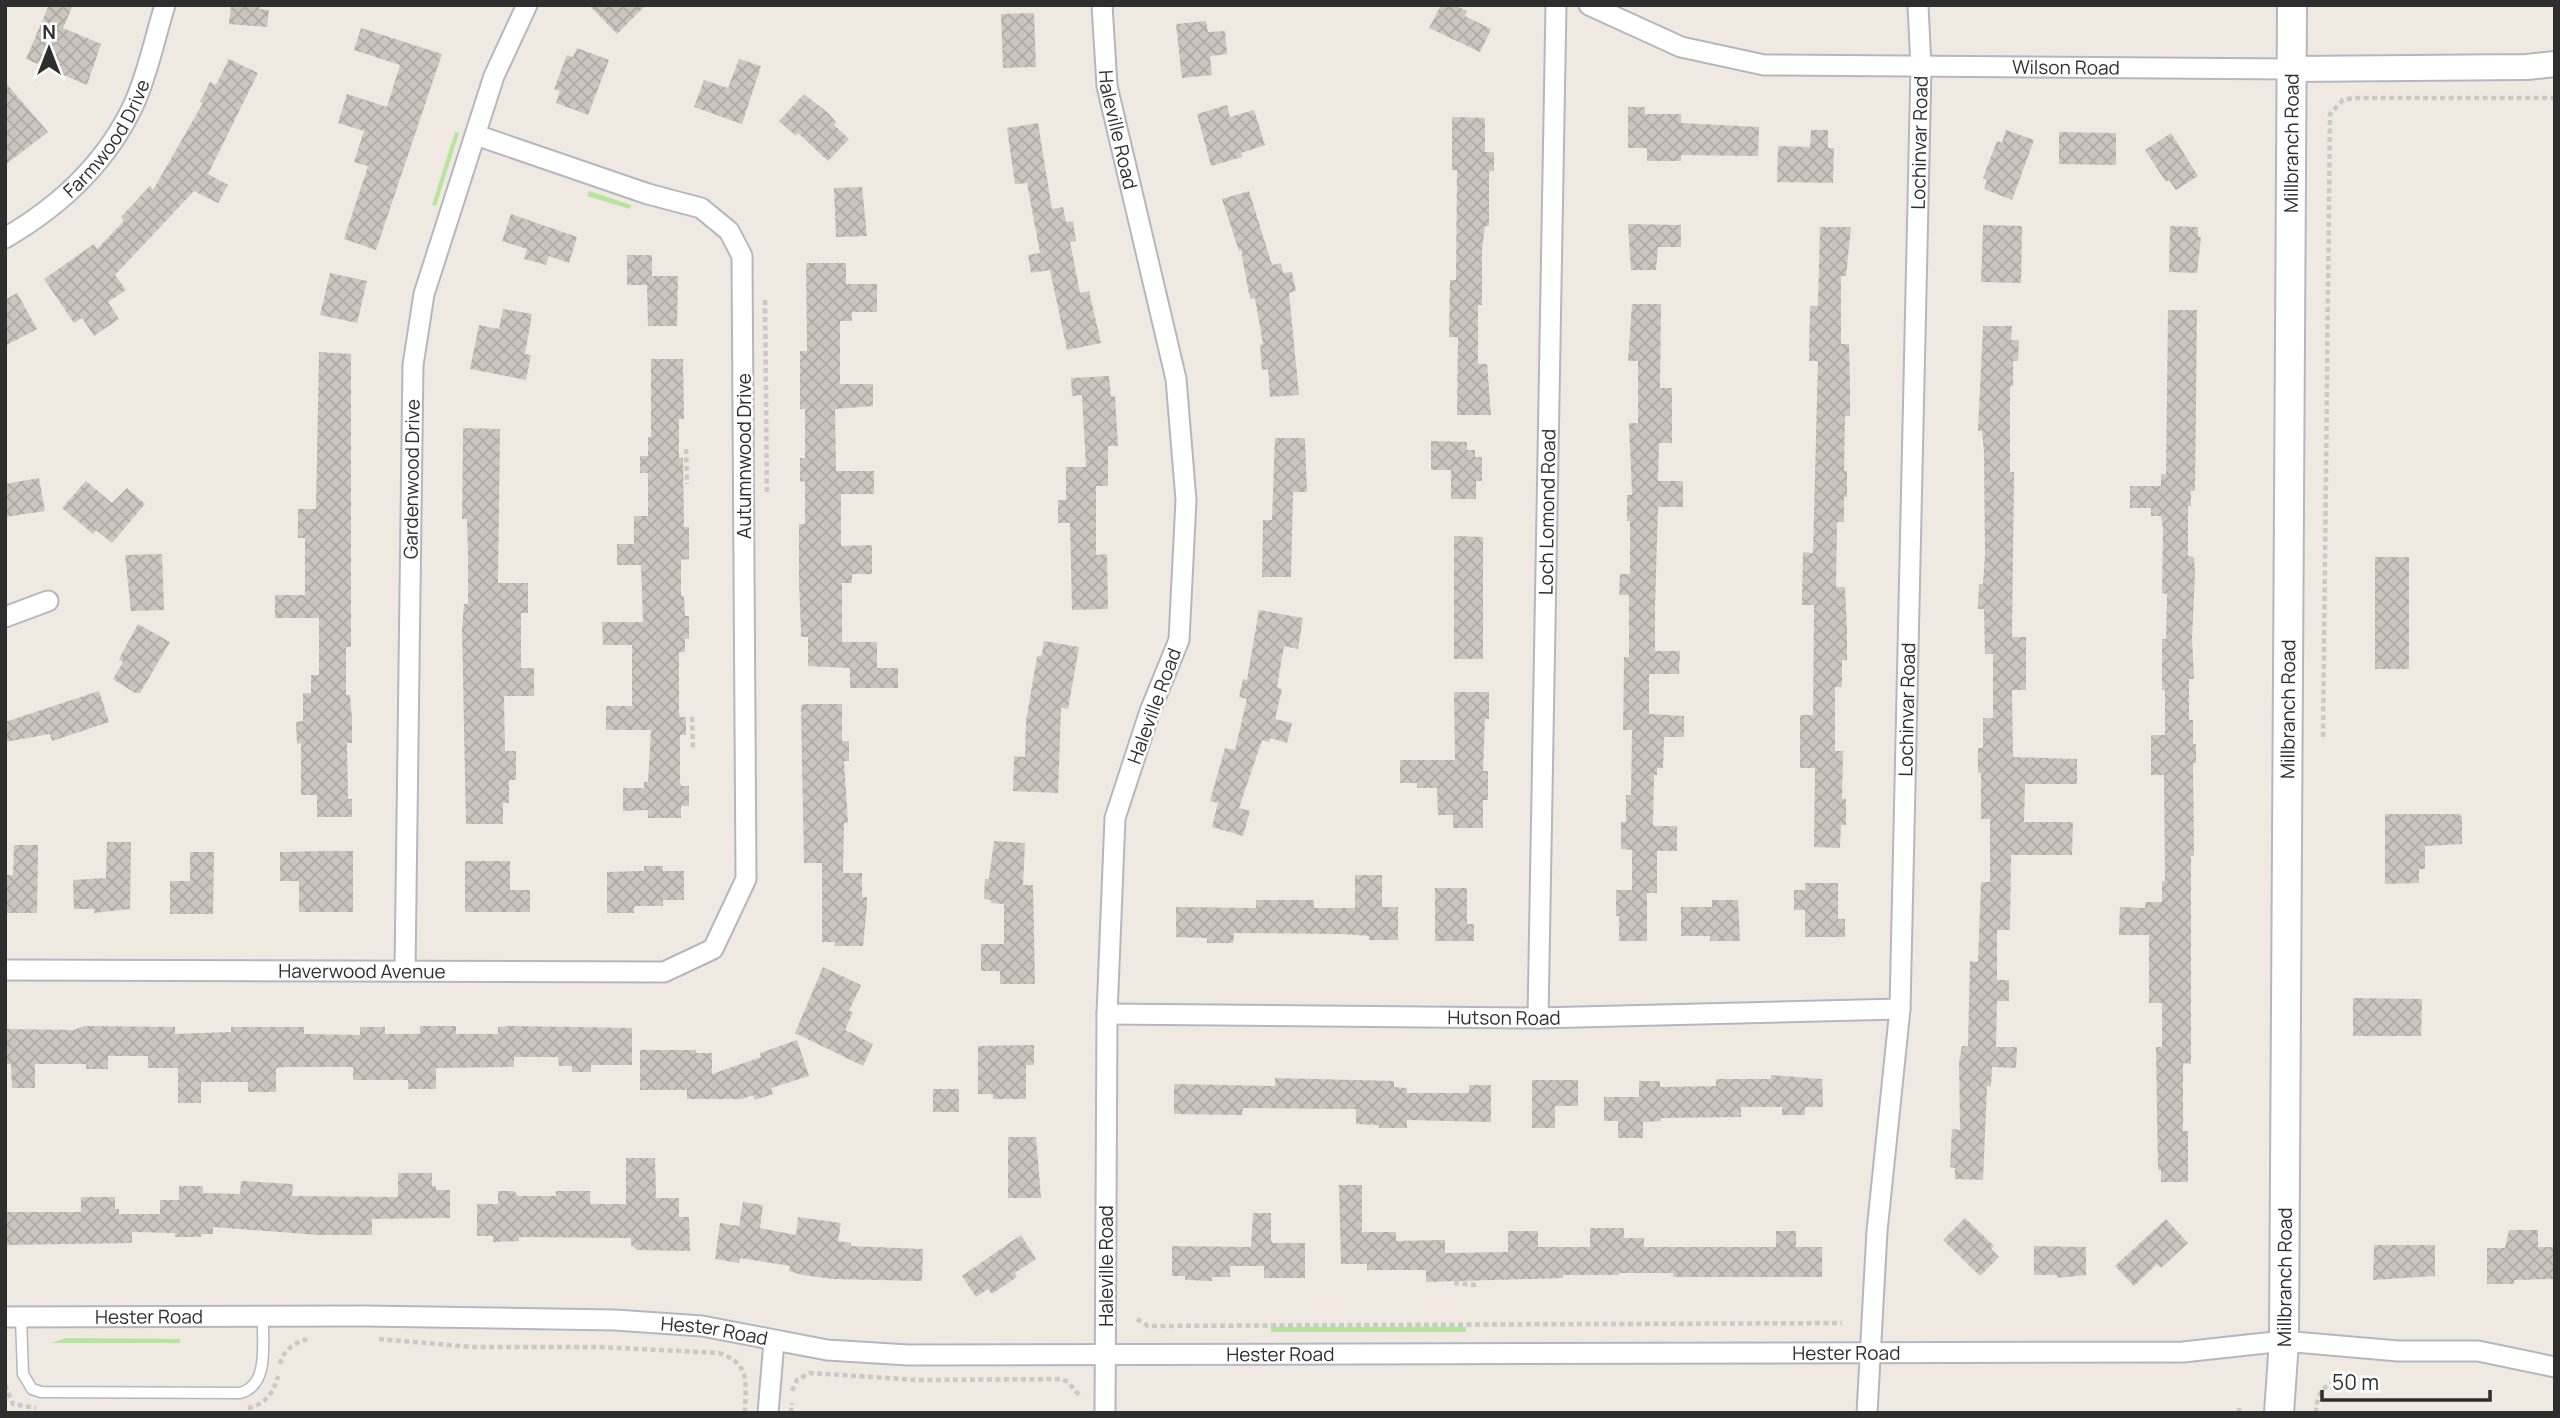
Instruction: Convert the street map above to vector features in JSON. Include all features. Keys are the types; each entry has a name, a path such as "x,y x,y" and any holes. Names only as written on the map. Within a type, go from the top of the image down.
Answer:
{"main road":[{"name":"Millbranch Road","path":"2279,1413 2284,1341 2292,5"}],"street":[{"name":"Farmwood Drive","path":"5,238 37,219 89,175 135,104 165,5"},
{"name":"Gardenwood Drive","path":"405,971 413,365 424,294 494,76 527,5"},
{"name":"Haleville Road","path":"1102,5 1107,86 1175,379 1186,500 1179,640 1150,711 1115,818 1107,1014 1105,1413"},
{"name":"Loch Lomond Road","path":"1538,1018 1556,5"},
{"name":"Wilson Road","path":"1589,5 1681,47 1764,65 2293,69 2555,64"},
{"name":"Lochinvar Road","path":"1867,1413 1868,1353 1877,1231 1900,1009 1921,68 1918,5"},
{"name":"Autumnwood Drive","path":"476,135 648,194 701,208 729,231 742,256 747,879 713,949"},
{"path":"5,617 48,601"},
{"name":"Haverwood Avenue","path":"5,970 664,972 713,949"},
{"name":"Hutson Road","path":"1107,1014 1538,1018 1900,1009"},
{"name":"Hester Road","path":"13,1317 365,1316 615,1320 702,1326 774,1341 878,1354 2183,1352 2284,1341 2398,1351 2478,1351 2555,1367"},
{"path":"768,1413 774,1341"}],"lane":[{"path":"13,1317 23,1374 32,1389 41,1392 240,1393 249,1390 260,1375 263,1318"}],"path":[{"path":"2323,737 2330,114 2343,100 2353,98 2555,97"},
{"path":"765,300 767,495"},
{"path":"686,449 687,484"},
{"path":"692,717 692,750"},
{"path":"1454,1283 1476,1286"},
{"path":"1137,1319 1148,1326 1842,1324"},
{"path":"252,1413 274,1390 282,1354 292,1345 317,1336"},
{"path":"367,1338 472,1347 600,1347 719,1353 732,1357 744,1371 745,1413"},
{"path":"792,1413 794,1385 810,1373 919,1380 1061,1379 1068,1382 1079,1395"},
{"path":"2316,1413 2322,1388 2328,1383 2349,1380"},
{"path":"5,1385 13,1404"},
{"path":"13,1404 50,1408"},
{"path":"9,1411 13,1404"},
{"path":"234,1408 256,1406"}],"green space":[{"path":"455,132 459,133 436,206 432,205"},
{"path":"589,191 631,205 630,209 587,196"},
{"path":"1271,1327 1466,1327 1466,1332 1271,1332"},
{"path":"67,1338 180,1339 180,1343 51,1343"}],"building":[{"path":"49,5 73,5 63,28 101,44 87,85 26,59"},
{"path":"231,5 260,5 259,9 269,10 267,27 229,24"},
{"path":"589,5 646,5 617,34"},
{"path":"1441,5 1454,5 1467,11 1465,16 1491,29 1480,52 1429,28"},
{"path":"1034,13 1036,67 1003,68 1001,14"},
{"path":"1206,21 1208,32 1225,31 1227,54 1210,56 1212,75 1182,78 1176,24"},
{"path":"361,28 442,54 376,250 344,239 368,166 354,162 364,131 338,123 347,94 387,107 400,65 354,50"},
{"path":"577,48 609,60 588,115 556,103 560,91 554,89 567,55 573,57"},
{"path":"229,59 258,73 208,174 228,185 218,203 194,191 115,275 126,290 108,302 119,319 94,336 82,318 74,323 44,279 94,244 97,249 124,221 121,217 150,186 153,190 203,103 200,102 210,82 216,85"},
{"path":"739,59 761,66 742,124 694,107 704,80 728,88"},
{"path":"5,82 48,132 5,165"},
{"path":"804,94 828,113 836,122 834,125 849,139 828,161 798,133 796,136 779,121"},
{"path":"1227,105 1230,117 1254,110 1265,145 1241,153 1242,157 1211,166 1197,114"},
{"path":"1628,107 1645,107 1645,114 1681,114 1681,123 1759,127 1758,156 1681,155 1681,161 1647,161 1647,148 1628,148"},
{"path":"1452,117 1485,118 1485,152 1494,152 1494,171 1489,171 1489,226 1485,226 1482,250 1482,305 1478,305 1478,364 1487,364 1491,415 1457,415 1458,337 1449,337 1450,280 1456,280 1457,170 1452,170"},
{"path":"1038,123 1052,209 1063,207 1066,222 1073,221 1076,241 1070,242 1080,293 1089,291 1101,343 1067,350 1050,270 1031,273 1028,255 1040,253 1027,183 1015,184 1007,128"},
{"path":"1811,130 1828,130 1828,148 1834,148 1833,183 1777,182 1778,146 1810,147"},
{"path":"2006,130 2034,140 2012,200 1984,189 1987,180 1983,178 1997,141 2002,143"},
{"path":"2059,132 2116,133 2116,165 2059,164"},
{"path":"2171,133 2198,176 2176,190 2169,180 2166,182 2145,150"},
{"path":"862,187 867,236 836,237 834,188"},
{"path":"1249,191 1272,265 1281,263 1283,273 1292,272 1296,291 1289,293 1299,395 1270,397 1268,369 1262,370 1260,345 1263,344 1255,298 1251,299 1249,294 1241,250 1239,251 1222,199"},
{"path":"511,214 577,237 569,263 549,256 546,265 524,259 527,249 502,241"},
{"path":"1628,224 1681,225 1681,247 1658,247 1656,270 1631,270"},
{"path":"1983,225 2022,226 2021,283 1981,282"},
{"path":"2170,226 2198,227 2198,237 2201,237 2197,273 2169,272"},
{"path":"1820,227 1851,227 1846,276 1841,276 1841,344 1849,344 1850,416 1845,416 1844,471 1847,471 1847,497 1844,497 1844,522 1837,522 1836,587 1845,587 1847,633 1847,660 1842,660 1842,687 1835,687 1835,751 1843,751 1842,799 1846,799 1846,825 1841,825 1840,848 1814,847 1815,768 1800,768 1800,715 1813,715 1814,605 1802,605 1803,552 1813,553 1818,361 1809,361 1810,306 1818,306"},
{"path":"627,255 652,255 652,276 678,276 677,326 648,326 647,285 627,285"},
{"path":"806,263 846,263 846,284 877,284 877,312 852,312 852,321 840,321 840,384 873,384 873,406 835,409 836,471 874,471 874,494 841,494 841,546 872,545 872,574 852,574 852,583 842,583 842,642 877,642 877,668 898,668 898,688 850,688 850,668 808,666 808,637 801,637 799,524 805,524 805,481 800,482 800,458 805,458 805,409 800,409 800,351 807,351"},
{"path":"330,273 367,281 357,323 320,315"},
{"path":"17,293 37,329 5,346 5,300"},
{"path":"1632,304 1661,304 1660,388 1672,388 1672,443 1659,443 1658,481 1683,481 1683,507 1658,507 1655,651 1680,651 1679,674 1649,674 1649,714 1684,716 1684,737 1664,737 1663,768 1657,768 1657,775 1654,775 1653,826 1677,826 1677,851 1657,851 1657,893 1647,893 1647,941 1619,941 1619,916 1616,916 1616,890 1632,890 1632,850 1621,849 1621,822 1626,822 1626,795 1631,795 1632,730 1623,730 1624,657 1629,657 1629,595 1619,595 1620,574 1630,574 1630,521 1627,521 1627,495 1632,495 1629,423 1638,423 1638,361 1628,361"},
{"path":"503,309 532,314 525,354 531,355 526,380 470,369 479,325 499,329"},
{"path":"2168,310 2197,310 2195,491 2191,491 2191,506 2188,506 2188,556 2194,557 2195,573 2192,639 2194,679 2189,679 2189,720 2193,720 2196,763 2193,763 2194,856 2191,856 2191,1064 2183,1063 2183,1131 2188,1131 2188,1182 2161,1182 2161,1170 2158,1170 2156,1047 2162,1047 2162,1003 2149,1003 2149,935 2119,935 2120,907 2145,908 2145,902 2162,902 2162,881 2165,881 2164,775 2151,775 2151,735 2165,735 2162,639 2166,639 2167,594 2162,593 2163,528 2161,516 2151,516 2151,508 2130,508 2130,486 2161,486 2161,474 2166,474"},
{"path":"1983,326 2012,326 2011,340 2019,340 2018,361 2013,361 2013,386 2010,386 2010,472 2014,472 2012,637 2026,637 2026,690 2012,690 2013,757 2077,759 2077,784 2025,784 2024,822 2073,822 2072,855 2011,855 2010,930 1997,930 1997,980 2009,980 2009,1001 1997,1001 1996,1047 2017,1047 2016,1068 1992,1067 1991,1086 1987,1086 1983,1180 1955,1179 1955,1168 1950,1167 1952,1129 1960,1130 1959,1062 1962,1046 1968,1046 1970,961 1978,962 1981,882 1990,882 1990,819 1981,819 1981,773 1978,773 1978,748 1983,748 1983,718 1993,718 1993,654 1985,654 1984,609 1978,609 1979,584 1983,584 1985,555 1984,452 1982,431 1978,431"},
{"path":"319,352 351,354 351,647 346,647 346,695 350,695 352,720 352,743 347,743 348,799 352,799 352,817 317,817 317,795 301,795 301,743 297,744 296,722 303,721 303,693 311,693 311,675 319,675 319,618 275,618 275,595 305,595 305,538 298,538 298,509 316,509"},
{"path":"651,359 683,359 684,419 679,419 679,458 683,458 684,527 689,527 689,559 681,560 681,596 684,596 685,616 689,616 689,639 685,639 685,652 679,652 679,712 680,717 686,717 686,735 680,735 680,783 682,786 689,786 689,806 681,806 681,818 648,818 648,810 623,811 623,788 644,788 644,782 648,782 651,730 606,730 606,706 632,706 632,645 603,645 602,622 643,622 641,565 617,565 617,544 634,544 634,516 648,516 648,473 640,473 640,456 648,456 648,437 651,437"},
{"path":"1109,376 1111,397 1115,396 1118,446 1108,446 1108,486 1096,486 1096,555 1107,554 1108,609 1072,610 1070,523 1058,523 1058,500 1066,500 1066,467 1086,467 1082,395 1072,396 1071,378"},
{"path":"463,428 500,429 498,583 528,583 528,613 521,613 521,668 534,668 534,696 504,696 505,751 516,751 516,780 509,780 509,803 503,803 503,824 466,824 462,629 464,604 468,604 468,556 467,519 462,519"},
{"path":"1275,438 1305,438 1307,492 1293,492 1291,577 1262,577 1263,520 1272,520"},
{"path":"1431,441 1467,442 1467,450 1475,450 1475,457 1482,457 1482,481 1476,481 1476,499 1451,499 1451,470 1431,470"},
{"path":"39,478 45,511 5,517 5,484"},
{"path":"86,481 112,503 127,488 145,504 112,543 96,530 93,534 62,508"},
{"path":"1454,536 1483,537 1483,659 1454,659"},
{"path":"162,554 164,610 131,611 125,555"},
{"path":"2375,557 2409,557 2409,669 2375,669"},
{"path":"1259,610 1303,618 1298,649 1284,646 1277,687 1282,689 1275,719 1292,723 1287,743 1270,738 1269,742 1262,740 1239,808 1250,811 1243,836 1212,827 1218,803 1210,801 1225,748 1235,750 1247,699 1239,697 1243,679 1247,680"},
{"path":"138,624 170,642 140,693 135,693 113,679 123,662 119,659"},
{"path":"1044,641 1079,647 1068,709 1061,708 1058,793 1013,791 1014,756 1025,757 1026,721 1037,657 1042,655"},
{"path":"99,691 109,722 52,741 50,734 5,742 5,722"},
{"path":"1454,692 1489,692 1483,771 1488,771 1488,800 1483,800 1483,828 1453,828 1453,815 1438,815 1437,788 1417,788 1417,783 1400,783 1400,760 1455,760"},
{"path":"842,704 842,741 849,741 849,761 844,761 848,823 844,823 843,873 862,873 862,897 867,897 863,946 834,946 836,942 822,942 822,863 804,863 801,706"},
{"path":"2385,814 2459,814 2462,817 2462,844 2425,846 2425,869 2419,869 2419,883 2385,884"},
{"path":"994,841 1025,843 1023,885 1033,885 1035,984 1000,984 1000,971 981,971 981,944 1004,944 1004,904 991,903 991,900 984,899 985,879 989,879"},
{"path":"107,842 131,842 130,909 94,913 94,909 74,909 73,880 106,878"},
{"path":"14,845 38,845 37,913 5,913 5,875 13,875"},
{"path":"353,851 353,912 299,912 299,881 280,881 280,852"},
{"path":"190,852 214,852 213,914 170,914 170,881 190,881"},
{"path":"465,861 510,861 510,890 530,890 530,912 465,912"},
{"path":"644,866 663,866 663,871 684,871 684,900 663,900 663,906 634,906 634,913 607,913 607,872 644,871"},
{"path":"1355,875 1382,875 1382,907 1398,907 1398,940 1369,940 1369,936 1344,934 1234,933 1233,943 1207,943 1207,938 1176,937 1176,907 1256,908 1256,900 1314,900 1314,908 1355,908"},
{"path":"1805,883 1838,883 1838,919 1845,919 1845,937 1805,937 1805,910 1794,910 1794,890 1805,890"},
{"path":"1435,888 1467,888 1467,924 1474,924 1474,941 1435,941"},
{"path":"1712,900 1738,900 1740,941 1710,941 1710,936 1681,936 1681,907 1712,907"},
{"path":"823,967 861,985 849,1011 853,1012 845,1030 873,1044 863,1066 795,1033"},
{"path":"2353,998 2422,999 2421,1036 2353,1036"},
{"path":"84,1026 175,1027 175,1034 231,1032 231,1027 304,1027 304,1034 360,1035 360,1027 385,1027 385,1034 420,1034 420,1026 456,1026 456,1034 498,1034 498,1027 509,1026 632,1028 632,1065 591,1065 591,1072 572,1072 572,1066 559,1066 558,1057 514,1057 514,1067 436,1068 436,1089 408,1089 408,1080 353,1080 353,1067 285,1067 276,1068 276,1092 248,1092 248,1082 201,1082 201,1103 178,1103 178,1068 148,1068 148,1056 108,1056 108,1069 86,1069 86,1064 35,1064 35,1088 12,1088 11,1064 7,1064 7,1029 74,1030"},
{"path":"797,1040 809,1076 771,1088 773,1094 755,1100 753,1095 742,1099 687,1099 687,1090 640,1090 640,1050 696,1050 696,1053 712,1053 712,1074 761,1057 760,1053"},
{"path":"1034,1045 1034,1065 1026,1065 1026,1099 993,1099 993,1094 978,1094 978,1046"},
{"path":"1771,1075 1822,1079 1823,1107 1805,1107 1805,1115 1782,1115 1782,1107 1741,1107 1741,1117 1661,1118 1661,1121 1643,1122 1643,1138 1618,1138 1618,1121 1604,1121 1604,1097 1639,1097 1639,1081 1660,1081 1660,1087 1716,1086 1716,1079 1771,1079"},
{"path":"1275,1078 1394,1081 1394,1087 1407,1088 1407,1093 1469,1093 1469,1085 1491,1085 1491,1122 1407,1120 1407,1128 1379,1128 1379,1125 1356,1124 1356,1109 1243,1108 1242,1115 1174,1114 1174,1084 1275,1086"},
{"path":"1532,1080 1578,1080 1578,1106 1555,1106 1555,1128 1532,1128"},
{"path":"933,1089 959,1089 959,1112 933,1112"},
{"path":"1008,1137 1036,1137 1041,1198 1008,1198"},
{"path":"626,1158 655,1158 656,1198 679,1198 679,1217 689,1217 690,1251 637,1250 631,1245 631,1238 519,1237 519,1241 493,1242 493,1236 477,1236 477,1204 498,1204 498,1191 514,1191 518,1196 556,1196 556,1191 590,1191 590,1204 626,1204"},
{"path":"398,1173 432,1173 432,1186 436,1186 436,1190 450,1190 450,1218 372,1219 372,1235 318,1235 213,1227 213,1234 201,1234 201,1237 175,1237 175,1233 132,1232 132,1243 5,1245 5,1212 81,1212 81,1197 115,1197 115,1209 119,1209 119,1214 160,1214 160,1200 179,1200 179,1186 203,1186 203,1193 240,1194 241,1181 293,1184 292,1196 398,1197"},
{"path":"1339,1185 1362,1185 1362,1232 1396,1232 1396,1241 1445,1240 1445,1253 1508,1252 1508,1231 1538,1231 1538,1247 1590,1247 1590,1228 1624,1228 1624,1238 1644,1238 1644,1247 1776,1247 1776,1231 1796,1231 1796,1247 1822,1247 1822,1277 1673,1277 1673,1273 1619,1273 1563,1275 1563,1278 1426,1282 1426,1270 1367,1270 1367,1264 1341,1264"},
{"path":"743,1202 763,1205 760,1228 796,1235 798,1217 841,1223 838,1241 851,1243 851,1246 923,1249 922,1281 834,1279 802,1275 789,1271 790,1266 740,1258 739,1263 715,1259 720,1223 739,1226"},
{"path":"1253,1213 1271,1213 1273,1243 1305,1243 1305,1278 1264,1278 1264,1266 1230,1266 1230,1277 1212,1277 1212,1281 1185,1280 1185,1276 1172,1276 1172,1246 1251,1247"},
{"path":"1965,1218 1994,1246 1991,1249 1999,1257 1980,1276 1943,1240"},
{"path":"2166,1219 2188,1243 2161,1268 2157,1264 2134,1286 2115,1266"},
{"path":"2509,1230 2538,1230 2538,1247 2553,1247 2553,1279 2487,1284 2487,1248 2505,1248"},
{"path":"1021,1235 1036,1259 1015,1273 1017,1277 992,1294 988,1289 976,1297 962,1276"},
{"path":"2374,1245 2435,1245 2435,1276 2373,1280"},
{"path":"2034,1246 2086,1247 2086,1275 2057,1278 2057,1275 2034,1275"}]}
